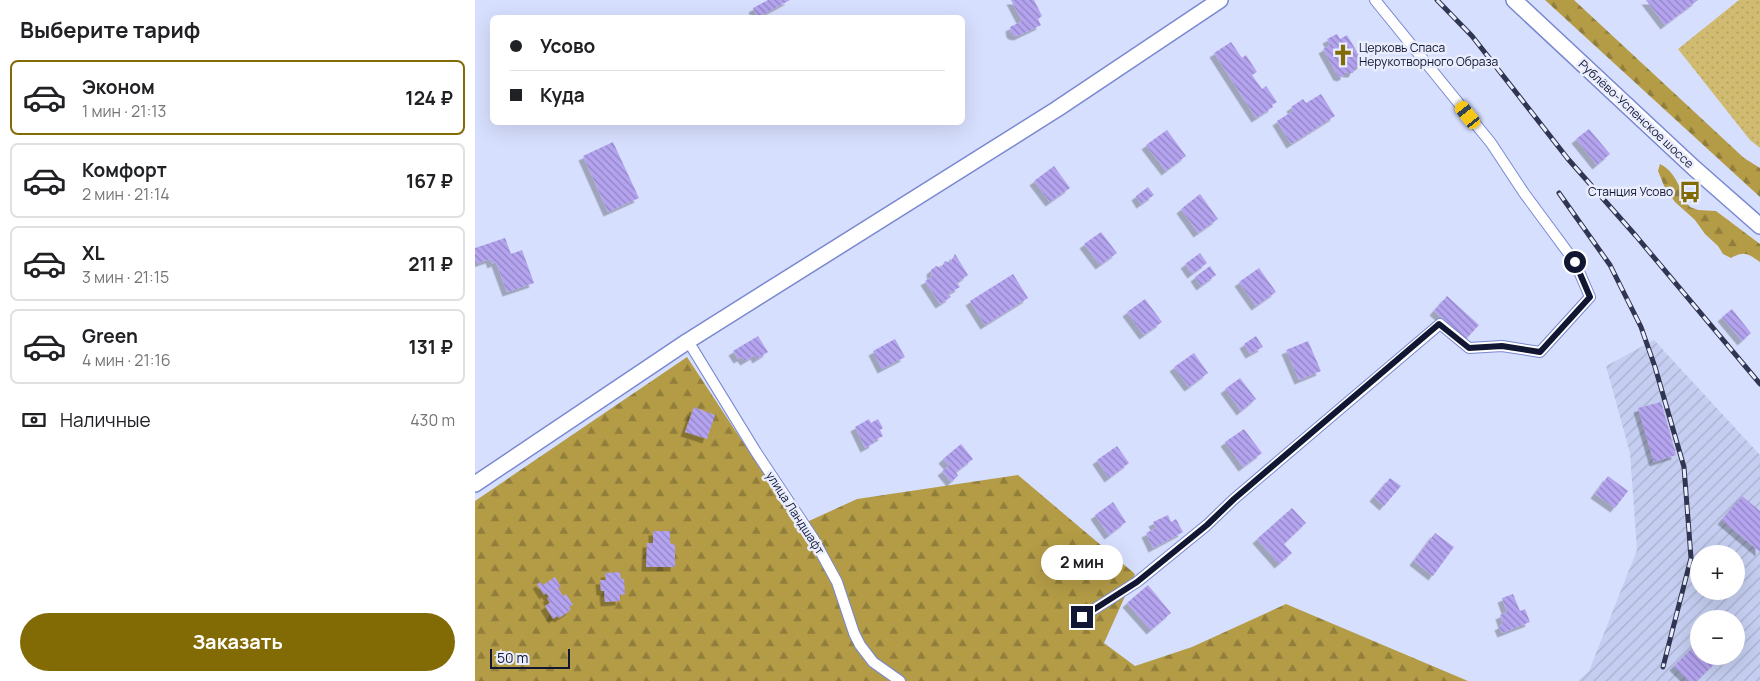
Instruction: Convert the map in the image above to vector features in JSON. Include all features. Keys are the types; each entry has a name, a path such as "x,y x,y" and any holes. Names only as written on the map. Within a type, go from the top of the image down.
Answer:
{"street":[{"path":"475,484 688,341 1017,135 1220,0"},
{"path":"1082,617 1137,582 1207,525 1234,499 1439,324 1469,348 1502,346 1540,352 1590,297 1575,262 1491,143 1375,0"},
{"name":"Рублёво-Успенское шоссе","path":"1514,0 1694,168 1760,226"},
{"name":"улица Ландшафт","path":"688,341 756,452 813,538 837,582 854,633 860,645 873,662 900,681"}],"shaded area":[{"path":"1739,0 1760,0 1760,148 1750,140 1678,49"},
{"path":"1654,340 1760,455 1760,681 1578,681 1589,671 1637,550 1630,453 1606,366"}],"green space":[{"path":"1545,0 1574,0 1744,158 1760,168 1760,197"},
{"path":"1660,164 1674,177 1690,207 1698,210 1716,211 1760,244 1760,262 1746,254 1740,254 1731,258 1723,254 1695,220 1675,202 1665,188 1658,171"},
{"path":"687,357 798,526 857,499 1018,475 1135,574 1104,643 1135,666 1192,647 1286,604 1468,681 475,681 475,501"}],"building":[{"path":"768,0 790,0 762,15 757,15 753,8"},
{"path":"1011,0 1034,0 1042,16 1038,19 1041,25 1018,36 1013,35 1010,27 1022,21"},
{"path":"1646,0 1698,0 1665,25"},
{"name":"Церковь Спаса Нерукотворного Образа","path":"1337,34 1340,39 1347,35 1363,62 1360,66 1355,66 1353,73 1345,72 1345,75 1342,77 1338,76 1323,49 1330,45 1327,39"},
{"path":"1231,42 1242,58 1246,55 1257,72 1252,75 1262,89 1266,86 1277,102 1272,105 1273,107 1256,118 1214,53"},
{"path":"1321,94 1335,116 1291,144 1277,121 1293,111 1291,107 1303,99 1306,103"},
{"path":"1589,129 1610,154 1597,165 1576,139"},
{"path":"1167,130 1186,156 1166,171 1146,145"},
{"path":"613,142 639,198 608,212 583,156"},
{"path":"1054,166 1070,188 1050,202 1034,181"},
{"path":"1148,187 1154,195 1141,204 1136,196"},
{"path":"1200,194 1218,219 1198,233 1181,209"},
{"path":"1101,232 1117,253 1100,265 1084,244"},
{"path":"505,238 511,254 522,250 534,283 507,292 496,262 492,264 490,259 475,264 475,248"},
{"path":"1200,253 1207,263 1192,274 1185,264"},
{"path":"955,254 968,275 957,283 960,287 948,294 951,297 940,304 925,281 932,277 931,270 936,266 941,268 945,261 950,263"},
{"path":"1210,266 1216,275 1201,286 1195,277"},
{"path":"1259,268 1276,292 1256,306 1239,282"},
{"path":"1013,274 1028,298 985,325 970,301"},
{"path":"1447,296 1479,325 1466,339 1434,311"},
{"path":"1145,299 1162,322 1144,335 1127,312"},
{"path":"1732,309 1751,333 1742,341 1722,317"},
{"path":"758,336 768,352 757,359 755,355 745,361 742,357 738,359 733,351"},
{"path":"1256,336 1263,347 1250,354 1244,344"},
{"path":"895,339 905,357 882,369 873,351"},
{"path":"1308,341 1321,371 1299,380 1286,350"},
{"path":"1194,353 1208,373 1189,387 1174,367"},
{"path":"1240,378 1256,399 1241,411 1225,389"},
{"path":"1661,402 1676,455 1654,462 1638,408"},
{"path":"694,407 715,415 707,439 685,432"},
{"path":"869,419 871,423 878,419 883,428 880,430 883,436 865,448 855,427"},
{"path":"1244,429 1262,453 1243,467 1225,442"},
{"path":"961,444 973,459 956,472 958,476 951,482 942,471 949,466 943,459"},
{"path":"1117,446 1129,463 1109,478 1097,460"},
{"path":"1608,476 1628,491 1615,508 1595,494"},
{"path":"1390,478 1401,486 1384,506 1374,497"},
{"path":"1742,496 1760,511 1760,552 1722,520"},
{"path":"1113,502 1126,522 1109,535 1095,515"},
{"path":"1292,508 1306,523 1284,544 1292,553 1279,564 1257,539"},
{"path":"1168,515 1171,522 1176,519 1183,532 1153,548 1146,533 1156,528 1153,522"},
{"path":"653,531 670,531 670,543 675,545 675,567 646,567 647,543 653,543"},
{"path":"1435,533 1454,547 1433,576 1414,561"},
{"path":"620,572 621,579 624,579 625,594 620,595 620,601 605,602 600,580 606,580 605,573"},
{"path":"555,577 561,587 558,588 563,596 566,594 573,605 569,607 571,610 559,618 557,616 553,619 545,606 550,603 547,598 549,597 546,593 544,595 537,584 541,582 543,585"},
{"path":"1148,585 1171,613 1151,630 1127,603"},
{"path":"1513,594 1520,611 1525,609 1530,622 1502,633 1499,626 1503,624 1500,615 1507,612 1502,598"},
{"path":"1690,650 1690,665 1713,665 1697,681 1689,681 1674,666"}],"railway":[{"path":"1437,0 1472,36 1568,159 1636,236 1760,384"},
{"path":"1559,193 1610,265 1641,327 1655,367 1684,467 1691,558 1663,667"}],"place":[{"name":"Церковь Спаса Нерукотворного Образа","path":"1343,55"},
{"name":"Станция Усово","path":"1690,192"}],"route":[{"path":"1082,617 1137,582 1207,525 1234,499 1439,324 1469,348 1502,346 1540,352 1590,297 1575,262"}]}
